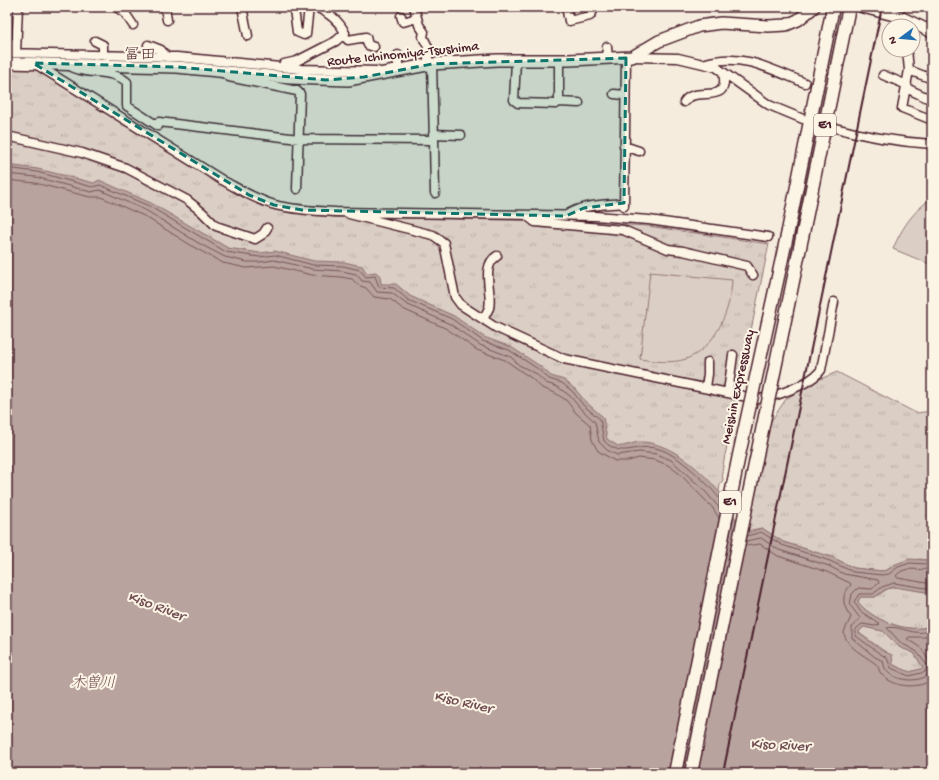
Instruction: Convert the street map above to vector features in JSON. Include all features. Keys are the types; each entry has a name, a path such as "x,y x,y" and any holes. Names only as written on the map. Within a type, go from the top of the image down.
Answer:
{"highway":[{"name":"Meishin Expressway","path":"675,773 739,455 788,231 833,11"},
{"name":"E1","path":"691,773 848,12"}],"main road":[{"name":"Route Ichinomiya-Tsushima","path":"10,56 34,63 177,67 326,80 348,80 395,65 430,65 516,60 608,59 629,57 659,41 699,26 721,23 768,26 786,25 798,20 814,7"},
{"path":"868,8 894,18"},
{"path":"921,28 932,32"}],"street":[{"path":"10,56 18,7"},
{"path":"116,7 125,13 132,25"},
{"path":"165,7 167,20"},
{"path":"242,7 248,36"},
{"path":"293,8 297,32 304,35 306,34 309,7"},
{"path":"280,66 297,61 345,33 341,20 316,7"},
{"path":"414,7 419,25 424,32 423,37 428,47 434,137 435,193"},
{"path":"566,7 569,21 590,16 593,11 592,7"},
{"path":"401,16 403,22 417,18"},
{"path":"343,35 348,40 366,37 368,45 374,47"},
{"path":"96,41 103,45 104,55"},
{"path":"9,42 10,56"},
{"path":"148,45 161,50 167,57"},
{"path":"606,46 608,59"},
{"path":"10,56 104,55 167,57 301,69 395,65"},
{"path":"566,216 572,211 584,208 624,204 625,94 629,57 678,58 716,67 769,105 803,119"},
{"path":"389,58 395,65"},
{"path":"908,58 909,70 902,108 932,120"},
{"path":"706,64 714,61 737,59 752,62 805,83"},
{"path":"516,60 514,100 518,103 579,103"},
{"path":"559,102 560,60"},
{"path":"34,63 222,180 249,195 274,205 302,210 345,212 566,216 649,220 768,237"},
{"path":"66,64 75,70 98,72 122,78 127,82 127,106 158,126 159,122 299,139 434,137 461,134"},
{"path":"909,70 932,79"},
{"path":"222,71 229,77 297,91 300,94 297,189"},
{"path":"684,102 687,97 693,94 714,94 719,92 723,87 723,72"},
{"path":"883,75 932,100"},
{"path":"614,94 625,94"},
{"path":"831,127 912,143 932,144"},
{"path":"7,136 82,154 126,168 187,200 216,226 237,235 255,239 263,234 267,228"},
{"path":"624,146 639,151"},
{"path":"345,212 362,219 433,235 444,243 455,297 461,305 495,327 564,359 706,387 757,399 765,398 816,377 821,370 834,302"},
{"path":"526,215 535,222 623,230 668,249 683,251 747,266 753,275"},
{"path":"483,319 489,307 489,266 492,259 496,256"},
{"path":"728,392 733,355"},
{"path":"706,387 708,362"}],"highlighted area":[{"path":"626,58 624,203 584,208 566,216 302,210 274,205 249,195 33,63 177,67 326,80 364,77 432,64"}],"green space":[{"path":"7,68 33,68 220,184 250,199 289,212 336,217 564,221 648,226 769,244 724,460 722,472 723,480 720,484 718,499 628,455 417,300 386,285 266,257 223,249 7,167"},
{"path":"932,198 932,265 893,249 908,221 925,203"},
{"path":"650,272 732,280 729,303 720,326 706,346 697,354 680,361 669,362 640,359"},
{"path":"837,372 916,413 932,411 932,552 926,560 920,559 896,564 887,570 882,571 854,568 832,557 783,542 762,528 745,531 765,430 786,399 811,383"},
{"path":"898,587 932,593 932,614 927,615 929,623 927,627 909,628 889,623 871,614 858,602 860,597 875,597 889,588"},
{"path":"864,627 883,631 899,647 914,653 924,668 910,672 893,665 887,653 859,633"}],"water":[{"path":"7,165 38,169 94,183 99,180 151,203 228,248 260,253 275,251 314,261 344,262 362,266 367,273 376,272 380,276 381,284 396,284 410,296 454,316 484,337 511,347 540,366 551,376 564,380 603,417 607,439 618,446 639,442 651,443 663,447 686,460 716,488 727,502 739,524 745,531 749,532 762,528 783,542 832,557 854,568 882,571 887,570 896,564 909,559 926,560 932,552 932,593 894,587 884,590 875,597 860,597 858,602 871,614 880,619 909,628 927,627 929,623 927,614 932,614 932,773 7,773","holes":["864,627 883,631 899,647 914,653 923,668 910,672 893,665 892,655 881,650 859,633"]}],"railway":[{"path":"723,773 882,7"}],"district":[{"name":"冨田","path":"140,56"}],"water label":[{"name":"Kiso River","path":"156,607"},
{"name":"木曽川","path":"93,684"},
{"name":"Kiso River","path":"463,703"},
{"name":"Kiso River","path":"780,746"}]}
